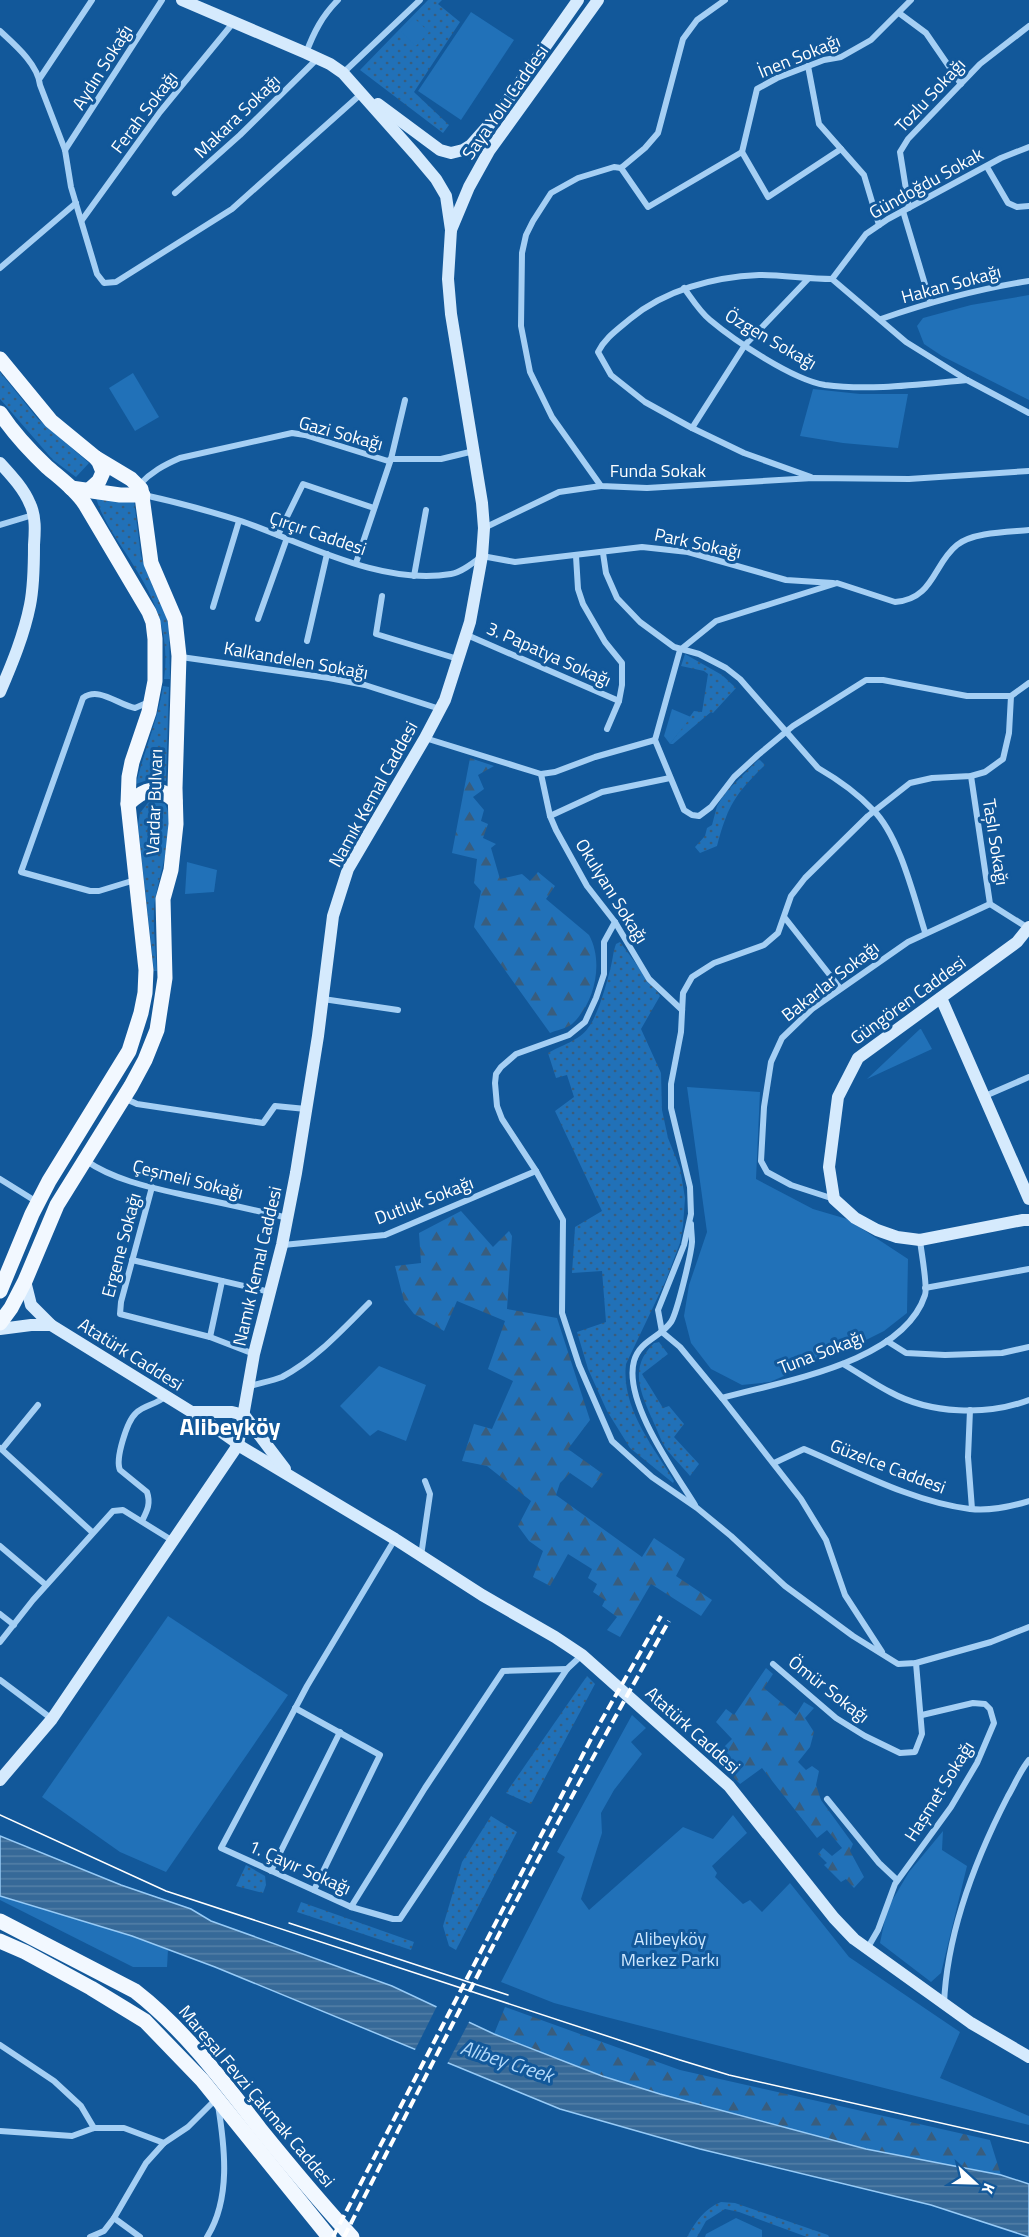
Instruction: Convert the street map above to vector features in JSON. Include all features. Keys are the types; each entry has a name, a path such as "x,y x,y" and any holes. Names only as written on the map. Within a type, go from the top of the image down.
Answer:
{"main road":[{"name":"Namık Kemal Caddesi","path":"0,1780 52,1719 238,1446 254,1354 288,1218 306,1109 331,924 348,869 441,709 467,635 482,556 484,528 474,451 451,314 448,279 451,230 446,196 442,188 416,154 343,73 318,58 182,0"},
{"name":"Saya Yolu Caddesi","path":"362,93 440,150 451,153 463,150 471,145 495,118 578,0"},
{"name":"Saya Yolu Caddesi","path":"451,230 469,187 489,151 598,0"},
{"path":"0,359 46,416 96,458 141,490"},
{"name":"Vardar Bulvarı","path":"0,414 10,429 33,454 71,488 85,504 124,568 153,622 156,657 151,701 129,777 128,804 146,970 145,993 139,1024 129,1051 38,1202 0,1291"},
{"path":"88,491 99,481 103,472 96,458"},
{"path":"0,463 25,495 33,515 34,577 30,605 4,669 0,692"},
{"path":"71,488 120,495 141,490"},
{"name":"Vardar Bulvarı","path":"0,1323 25,1281 57,1205 124,1098 153,1041 162,1005 165,978 163,899 175,844 178,656 175,619 151,563 141,490"},
{"path":"128,804 147,790 158,790 175,801"},
{"name":"Güngören Caddesi","path":"834,1199 829,1167 838,1097 858,1058 1017,942 1028,927"},
{"path":"941,999 1029,1199"},
{"path":"834,1199 855,1218 877,1230 897,1237 920,1240 1023,1220 1029,1221"},
{"path":"0,1291 14,1271 32,1263"},
{"name":"Atatürk Caddesi","path":"25,1281 31,1305 51,1325 192,1412 238,1446 395,1539 582,1655 729,1786 834,1918 867,1950 970,2023 1029,2056"},
{"name":"Atatürk Caddesi","path":"0,1329 51,1325"},
{"name":"Atatürk Caddesi","path":"192,1412 232,1412 244,1415 291,1478"},
{"name":"Mareşal Fevzi Çakmak Caddesi","path":"0,1921 135,1991 170,2020 352,2237"},
{"name":"Mareşal Fevzi Çakmak Caddesi","path":"0,1941 82,1983 145,2021 184,2060 328,2237"}],"street":[{"path":"39,78 93,0"},
{"name":"Aydın Sokağı","path":"65,150 162,0"},
{"path":"306,53 314,31 323,16 338,0"},
{"path":"343,73 420,0"},
{"name":"Funda Sokak","path":"725,0 697,20 683,39 658,132 645,148 621,168 614,167 578,178 551,193 529,228 522,253 521,326 530,372 552,417 601,486 647,488 813,478 909,479 1029,471"},
{"name":"İnen Sokağı","path":"742,152 757,88 807,66 841,57 871,40 911,0"},
{"path":"899,13 926,33 961,84"},
{"name":"Ferah Sokağı","path":"82,220 160,112 233,23"},
{"name":"Tozlu Sokağı","path":"906,210 900,152 908,139 980,64 1029,26"},
{"path":"0,31 24,56 39,78 65,150 71,187 97,273 104,283 116,282 232,209 362,93"},
{"name":"Makara Sokağı","path":"175,193 240,135 318,58"},
{"path":"807,66 819,124 864,175 879,225"},
{"name":"Gündoğdu Sokak","path":"832,279 866,234 879,225 1001,158 1029,147"},
{"path":"621,168 648,207 742,152 768,197 841,149"},
{"path":"987,167 1008,204 1017,207 1029,206"},
{"path":"0,268 76,204"},
{"path":"906,210 930,301"},
{"path":"813,478 744,453 645,402 610,375 598,352 604,340 644,307 684,288 707,281 759,275 832,279 906,342 967,380 1029,413"},
{"path":"692,428 745,345 808,279"},
{"name":"Hakan Sokağı","path":"881,319 930,301 1029,280"},
{"name":"Özgen Sokağı","path":"684,288 708,319 745,345 800,377 824,385 880,386 967,380"},
{"path":"356,563 391,459 405,400"},
{"name":"Gazi Sokağı","path":"141,490 156,470 180,458 292,433 388,461 391,459 441,459 474,451"},
{"path":"278,535 303,484 374,508"},
{"path":"484,528 558,492 601,486"},
{"name":"Çırçır Caddesi","path":"141,490 239,521 327,554 389,572 414,576 452,574 482,556"},
{"path":"414,576 426,510"},
{"path":"0,525 33,515"},
{"path":"213,607 239,521"},
{"name":"Park Sokağı","path":"482,556 515,562 642,547 688,552 786,580 837,583 895,602 904,602 928,587 956,545 978,536 1029,530"},
{"path":"258,619 287,538"},
{"path":"603,553 606,573 617,598 655,635 681,650 699,654 726,668 740,679 818,768 833,777 875,811 893,841 925,932"},
{"path":"307,641 327,554"},
{"path":"576,555 578,589 583,604 605,642 622,663 619,701 608,729"},
{"path":"837,583 716,621 681,650 655,740 684,810 699,816 711,807 734,777 787,733 844,692 866,680 884,680 967,696 1011,696 1029,683"},
{"path":"382,596 376,634 459,659"},
{"name":"3. Papatya Sokağı","path":"467,635 619,701"},
{"name":"Kalkandelen Sokağı","path":"178,656 365,685 441,709"},
{"path":"136,880 99,891 90,891 21,872 83,698 89,694 96,694 135,708 151,701"},
{"path":"697,1508 666,1459 645,1419 634,1390 632,1374 634,1359 640,1346 662,1332 672,1320 692,1243 690,1187 671,1108 671,1084 681,1032 682,993 692,977 714,963 764,945 778,933 791,896 805,878 875,811 910,783 932,778 971,776 985,772 1003,759 1009,733 1011,696"},
{"path":"425,738 540,774 555,772 595,757 655,740"},
{"name":"Okulyanı Sokağı","path":"540,774 550,816 587,885 615,922 649,979 682,1010"},
{"name":"Taşlı Sokağı","path":"971,776 990,904 1028,927"},
{"path":"550,816 602,792 669,778"},
{"name":"Bakarlar Sokağı","path":"834,1199 791,1185 767,1172 761,1161 764,1107 771,1062 782,1038 812,1009 908,942 925,932 990,904"},
{"path":"785,918 840,988"},
{"path":"615,922 604,942 604,974 585,1022 570,1035 516,1054 496,1074 495,1094 502,1119 536,1171 563,1220 562,1313 579,1365 612,1440 652,1477 697,1508 785,1587 853,1636 898,1664 916,1663 991,1642 1029,1627"},
{"path":"322,999 398,1010"},
{"path":"985,1096 1029,1077"},
{"path":"124,1098 137,1104 263,1123 275,1106 306,1109"},
{"name":"Çeşmeli Sokağı","path":"85,1160 106,1173 152,1187 288,1218"},
{"name":"Dutluk Sokağı","path":"282,1245 385,1235 536,1171"},
{"path":"0,1179 38,1202"},
{"name":"Ergene Sokağı","path":"152,1187 120,1314 210,1337 254,1354"},
{"path":"691,1214 684,1245 658,1310 662,1332 680,1347 774,1463 826,1540 845,1595 884,1655"},
{"name":"Tuna Sokağı","path":"722,1398 784,1383 843,1364 887,1341 912,1319 926,1293 920,1240"},
{"path":"132,1260 271,1292"},
{"path":"925,1288 1029,1269"},
{"path":"210,1337 222,1281"},
{"path":"249,1386 279,1378 298,1368 369,1303"},
{"path":"887,1341 906,1353 945,1355 1002,1353 1029,1347"},
{"path":"843,1364 891,1393 939,1409 970,1410 1015,1405 1029,1400"},
{"path":"142,1521 148,1510 149,1497 147,1492 120,1470 118,1457 134,1413 157,1404 165,1397"},
{"path":"38,1405 1,1449 92,1532"},
{"path":"970,1410 968,1457 972,1509"},
{"name":"Güzelce Caddesi","path":"774,1463 804,1449 928,1500 972,1509 1007,1508 1029,1501"},
{"path":"421,1556 430,1494 425,1481"},
{"path":"0,1642 46,1585 112,1511 123,1510 172,1541"},
{"name":"1. Çayır Sokağı","path":"395,1539 295,1708 221,1848 351,1907 400,1919 567,1669 582,1655"},
{"path":"0,1546 46,1585"},
{"path":"0,1614 14,1626"},
{"path":"916,1663 922,1715"},
{"name":"Ömür Sokağı","path":"773,1664 836,1718 865,1736 900,1753 915,1752 922,1734 922,1715"},
{"path":"351,1907 425,1788 502,1671 567,1669"},
{"path":"0,1680 52,1719"},
{"name":"Haşmet Sokağı","path":"867,1950 897,1880 963,1787 977,1763 994,1722 990,1709 985,1704 973,1703 922,1715"},
{"path":"295,1708 380,1755 314,1890"},
{"path":"271,1871 340,1732"},
{"path":"944,2004 945,1978 969,1882 999,1813 1029,1760"},
{"path":"827,1799 879,1863 897,1880"},
{"path":"0,2045 54,2080 81,2106 94,2128"},
{"path":"90,2237 104,2231 146,2163 164,2143 188,2127 216,2099"},
{"path":"207,2237 215,2223 224,2185 223,2137 216,2099"},
{"path":"0,2131 72,2136 94,2128 124,2128 164,2143"},
{"path":"114,2218 140,2237"}],"green space":[{"path":"428,0 442,0 438,4 460,22 414,92 449,125 443,133 360,70"},
{"path":"471,12 514,40 461,120 418,91"},
{"path":"414,18 429,32 416,46 401,32"},
{"path":"1029,295 1029,400 942,356 924,344 917,326 923,318 971,305"},
{"path":"0,372 38,419 89,463 76,477 53,460 0,399"},
{"path":"133,373 159,417 135,431 109,388"},
{"path":"813,389 860,394 908,394 898,448 800,436"},
{"path":"96,498 134,501 141,556 169,627 170,679 164,679 165,643 151,597 105,519"},
{"path":"685,654 722,675 736,688 713,713 711,712 673,744 670,744 694,711 702,712 708,674 681,666"},
{"path":"163,686 169,687 166,781 153,778 136,784 158,711"},
{"path":"672,709 691,717 670,744 664,736"},
{"path":"470,758 494,766 478,775 484,789 473,797 484,810 481,821 488,824 483,838 496,844 491,848 500,879 522,874 530,881 538,872 555,886 546,899 589,935 594,946 595,982 586,1005 572,1024 550,1033 474,927 481,891 474,883 477,859 452,853"},
{"path":"759,759 765,765 746,784 734,801 717,846 700,853 695,847 705,836 707,828 712,825 717,806 725,793"},
{"path":"150,800 165,804 169,814 168,841 154,910 157,971 154,971 138,825 140,813"},
{"path":"187,862 217,870 214,892 185,894"},
{"path":"620,942 660,996 641,1029 661,1073 662,1110 668,1138 680,1168 685,1198 680,1243 666,1280 626,1364 628,1396 633,1411 674,1481 673,1483 630,1448 607,1411 588,1369 577,1332 606,1322 602,1271 572,1273 575,1227 602,1211 555,1111 574,1097 567,1075 556,1078 548,1053 580,1036 592,1023 605,989 616,944"},
{"path":"920,1029 932,1049 867,1079"},
{"path":"687,1087 760,1092 756,1179 813,1209 847,1219 908,1259 907,1313 884,1331 770,1382 742,1385 711,1369 691,1343 684,1316 689,1285 707,1232"},
{"path":"461,1211 493,1247 509,1231 512,1236 507,1309 557,1318 590,1420 568,1449 603,1474 592,1488 570,1473 560,1483 556,1495 642,1557 654,1538 685,1559 676,1576 712,1600 701,1616 651,1584 620,1637 607,1630 617,1617 602,1606 605,1600 593,1592 597,1584 588,1578 592,1569 568,1554 550,1586 533,1577 543,1551 529,1541 518,1526 531,1501 487,1466 462,1461 474,1424 492,1429 513,1381 488,1369 505,1321 457,1301 444,1331 414,1314 404,1301 395,1266 421,1263 419,1233"},
{"path":"659,1342 668,1354 642,1374 663,1408 669,1406 684,1424 674,1437 699,1464 690,1476 663,1444 641,1391 639,1371 641,1362 654,1343"},
{"path":"379,1366 426,1385 406,1441 378,1430 370,1436 340,1406"},
{"path":"168,1616 288,1695 166,1872 120,1852 42,1797"},
{"path":"766,1668 773,1674 764,1688 796,1715 804,1702 814,1708 805,1718 814,1732 810,1747 798,1762 806,1770 812,1766 819,1771 816,1785 821,1800 853,1844 850,1851 864,1877 854,1888 846,1879 841,1882 824,1865 827,1863 818,1854 823,1848 832,1856 842,1848 827,1830 817,1838 762,1768 740,1784 714,1757 732,1739 716,1722 726,1709 734,1715"},
{"path":"587,1676 595,1684 531,1804 506,1793"},
{"name":"Alibeyköy Merkez Parkı","path":"632,1715 646,1728 631,1742 642,1754 614,1790 601,1813 602,1833 581,1899 589,1910 683,1827 713,1839 733,1815 747,1833 712,1866 717,1873 715,1877 743,1904 750,1900 762,1912 790,1883 849,1957 960,2032 940,2078 1029,2116 1029,2125 554,2003 501,1982 565,1857 557,1852"},
{"path":"491,1816 517,1832 456,1950 449,1946 443,1926 462,1862"},
{"path":"943,1831 942,1850 967,1866 941,1973 931,1982 880,1943 887,1909 909,1872"},
{"path":"246,1865 265,1876 266,1885 263,1893 236,1886"},
{"path":"0,1896 132,1936 168,1950 167,1967 133,1967 0,1900"},
{"path":"301,1902 414,1942 411,1950 297,1912"},
{"path":"505,2007 680,2070 990,2140 1001,2175 866,2149 660,2094 602,2076 494,2034"},
{"path":"721,2202 735,2203 829,2237 807,2237 725,2209 706,2221 697,2237 687,2237 701,2216"},
{"path":"736,2218 762,2230 762,2237 705,2237 706,2234"}],"water":[{"name":"Alibey Creek","path":"0,1836 121,1885 191,1909 211,1921 392,1986 494,2034 602,2076 660,2094 866,2149 1001,2175 1029,2184 1029,2237 931,2205 700,2149 560,2109 215,1967 132,1936 0,1896"}],"pier":[{"path":"438,2004 470,2020 446,2066 414,2052"}],"tram line":[{"path":"0,1815 166,1891 680,2060 729,2075 1029,2143"},
{"path":"289,1923 508,1995"}],"railway":[{"path":"333,2237 592,1737 661,1616"},
{"path":"344,2237 543,1850 669,1621"}],"district":[{"name":"Alibeyköy","path":"230,1426"}]}
